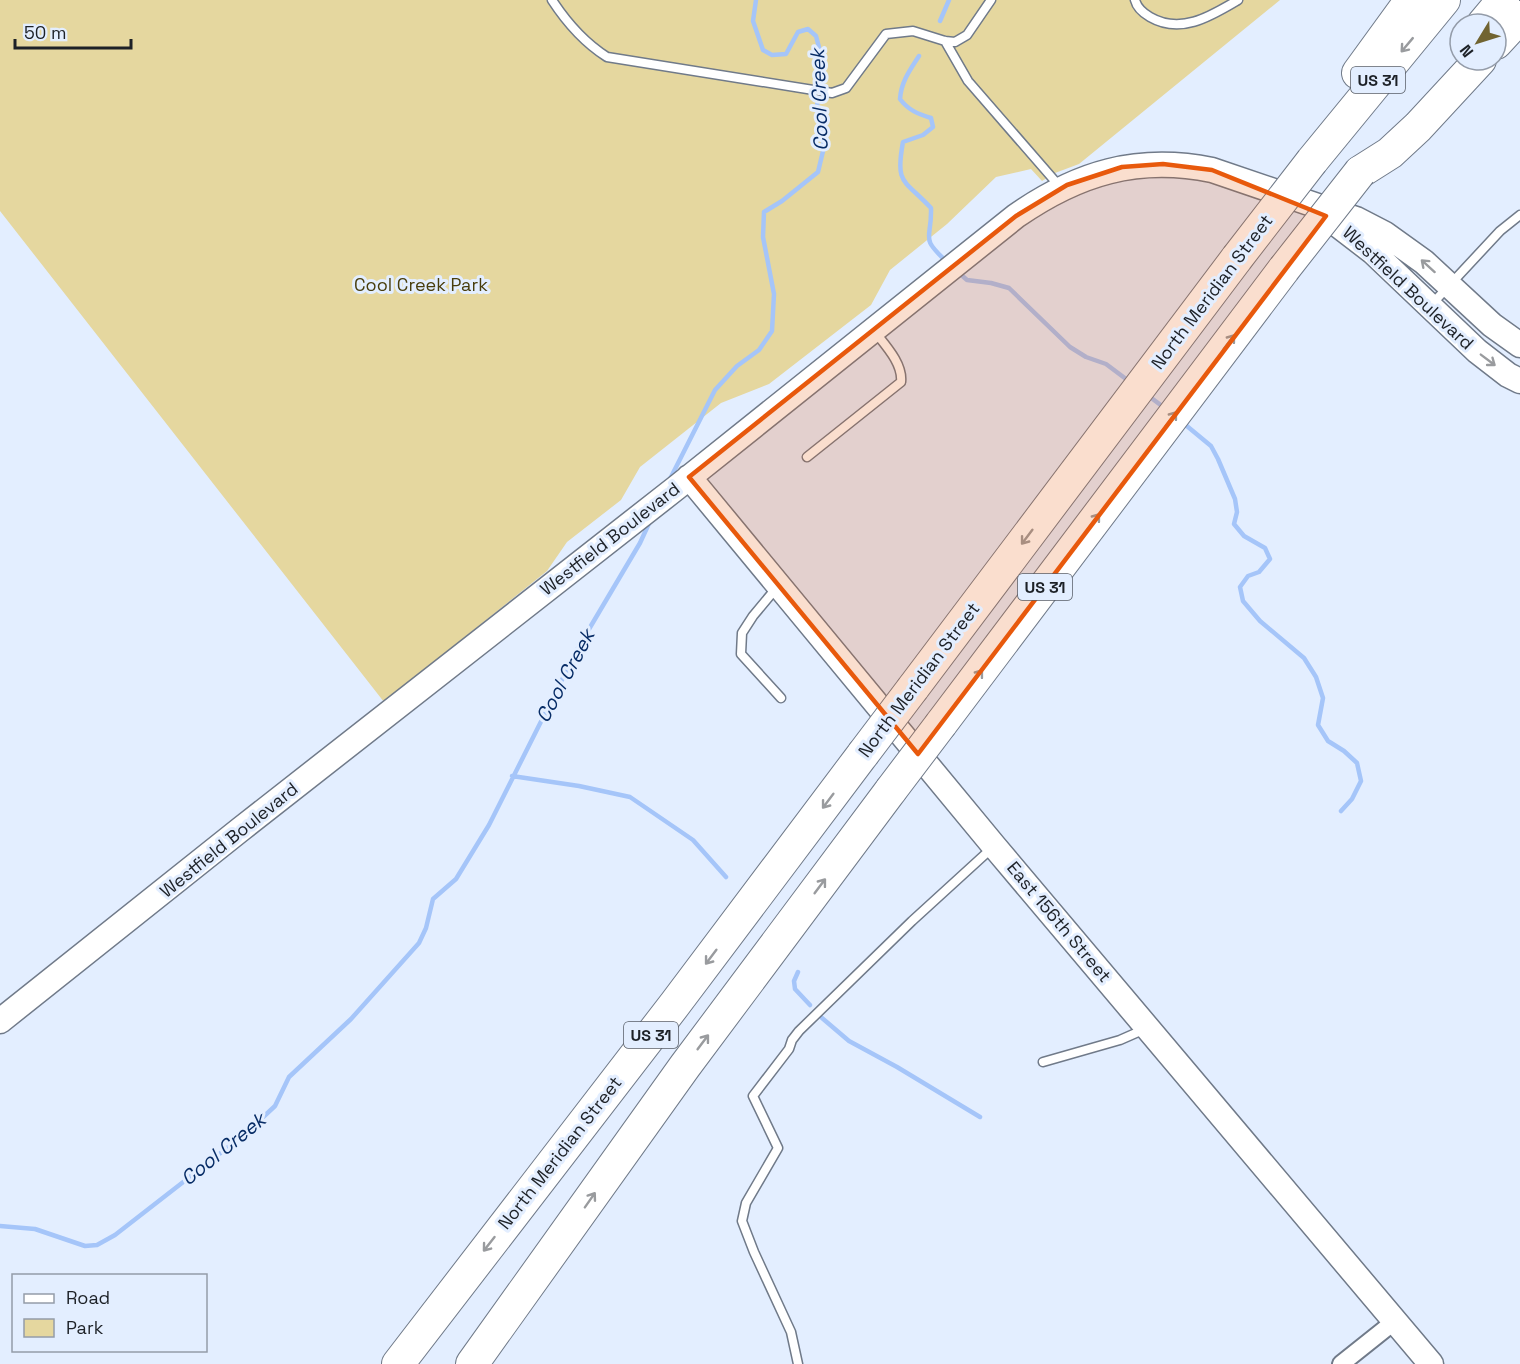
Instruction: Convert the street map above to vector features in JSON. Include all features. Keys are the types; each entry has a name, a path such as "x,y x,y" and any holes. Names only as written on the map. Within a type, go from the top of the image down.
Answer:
{"highway":[{"path":"1312,161 1329,120 1344,93 1412,0"},
{"name":"North Meridian Street","path":"396,1364 668,1014 1237,258 1312,161 1444,0"},
{"path":"1493,12 1503,0"},
{"path":"1508,30 1520,16"},
{"name":"US 31","path":"472,1364 685,1066 891,790 1284,269 1360,172 1448,66"},
{"path":"1360,172 1390,153 1418,127 1469,72"},
{"path":"485,1364 557,1248"}],"street":[{"name":"Westfield Boulevard","path":"0,1021 682,483 961,259 1016,216 1061,189 1097,174 1141,164 1189,165 1260,186 1356,219 1385,234 1424,262 1492,325 1520,345"},
{"name":"Westfield Boulevard","path":"1260,186 1335,221 1373,252 1476,351 1508,375 1520,381"},
{"name":"East 156th Street","path":"682,483 779,586 994,846 1431,1364"},
{"path":"1341,1364 1395,1321"}],"lane":[{"path":"552,0 575,30 593,48 607,57 832,93 846,88 886,34 913,31 955,42 967,35 991,0"},
{"path":"1135,0 1137,6 1152,18 1175,24 1200,20 1238,0"},
{"path":"945,41 968,81 1061,189"},
{"path":"1429,306 1500,231 1520,215"},
{"path":"807,458 901,382 902,372 873,330"},
{"path":"779,586 753,616 742,633 741,654 781,698"},
{"path":"798,1364 790,1332 742,1221 746,1203 778,1148 753,1096 789,1049 799,1030 994,846"},
{"path":"1043,1062 1120,1040 1148,1028"}],"highlighted area":[{"path":"1163,164 1212,170 1326,216 918,754 689,477 1016,216 1067,185 1122,167"}],"green space":[{"name":"Cool Creek Park","path":"0,0 1280,0 1079,164 1055,173 1042,181 1031,169 996,177 947,224 890,270 871,305 769,384 721,403 640,467 621,500 567,542 547,571 384,702 0,211"}],"waterway":[{"name":"Cool Creek","path":"670,479 715,390 737,366 759,350 772,331 774,294 763,237 764,212 782,201 818,172 824,147 817,110 820,51 816,36 808,29 798,32 786,54 772,55 763,50 753,21 756,0"},
{"path":"940,21 949,0"},
{"path":"919,56 904,82 900,99 914,111 931,118 933,127 923,135 903,142 901,174 908,186 931,208 930,242 947,262"},
{"path":"958,272 967,280 1009,288 1070,347 1086,357 1106,364 1130,382"},
{"path":"1146,394 1166,409"},
{"path":"1182,422 1211,446 1235,499 1237,512 1234,524 1244,536 1265,548 1270,559 1259,572 1248,576 1240,587 1243,601 1260,621 1304,658 1316,677 1323,698 1318,725 1328,741 1357,763 1361,781 1352,799 1341,811"},
{"name":"Cool Creek","path":"0,1226 35,1229 85,1246 97,1245 115,1235 245,1134 275,1106 289,1077 351,1019 419,943 426,928 433,899 456,879 489,825 579,646 640,543 651,519"},
{"path":"512,776 579,786 630,797 693,840 726,877"},
{"path":"798,972 794,981 795,989 810,1005"},
{"path":"822,1018 849,1041 980,1117"}]}
